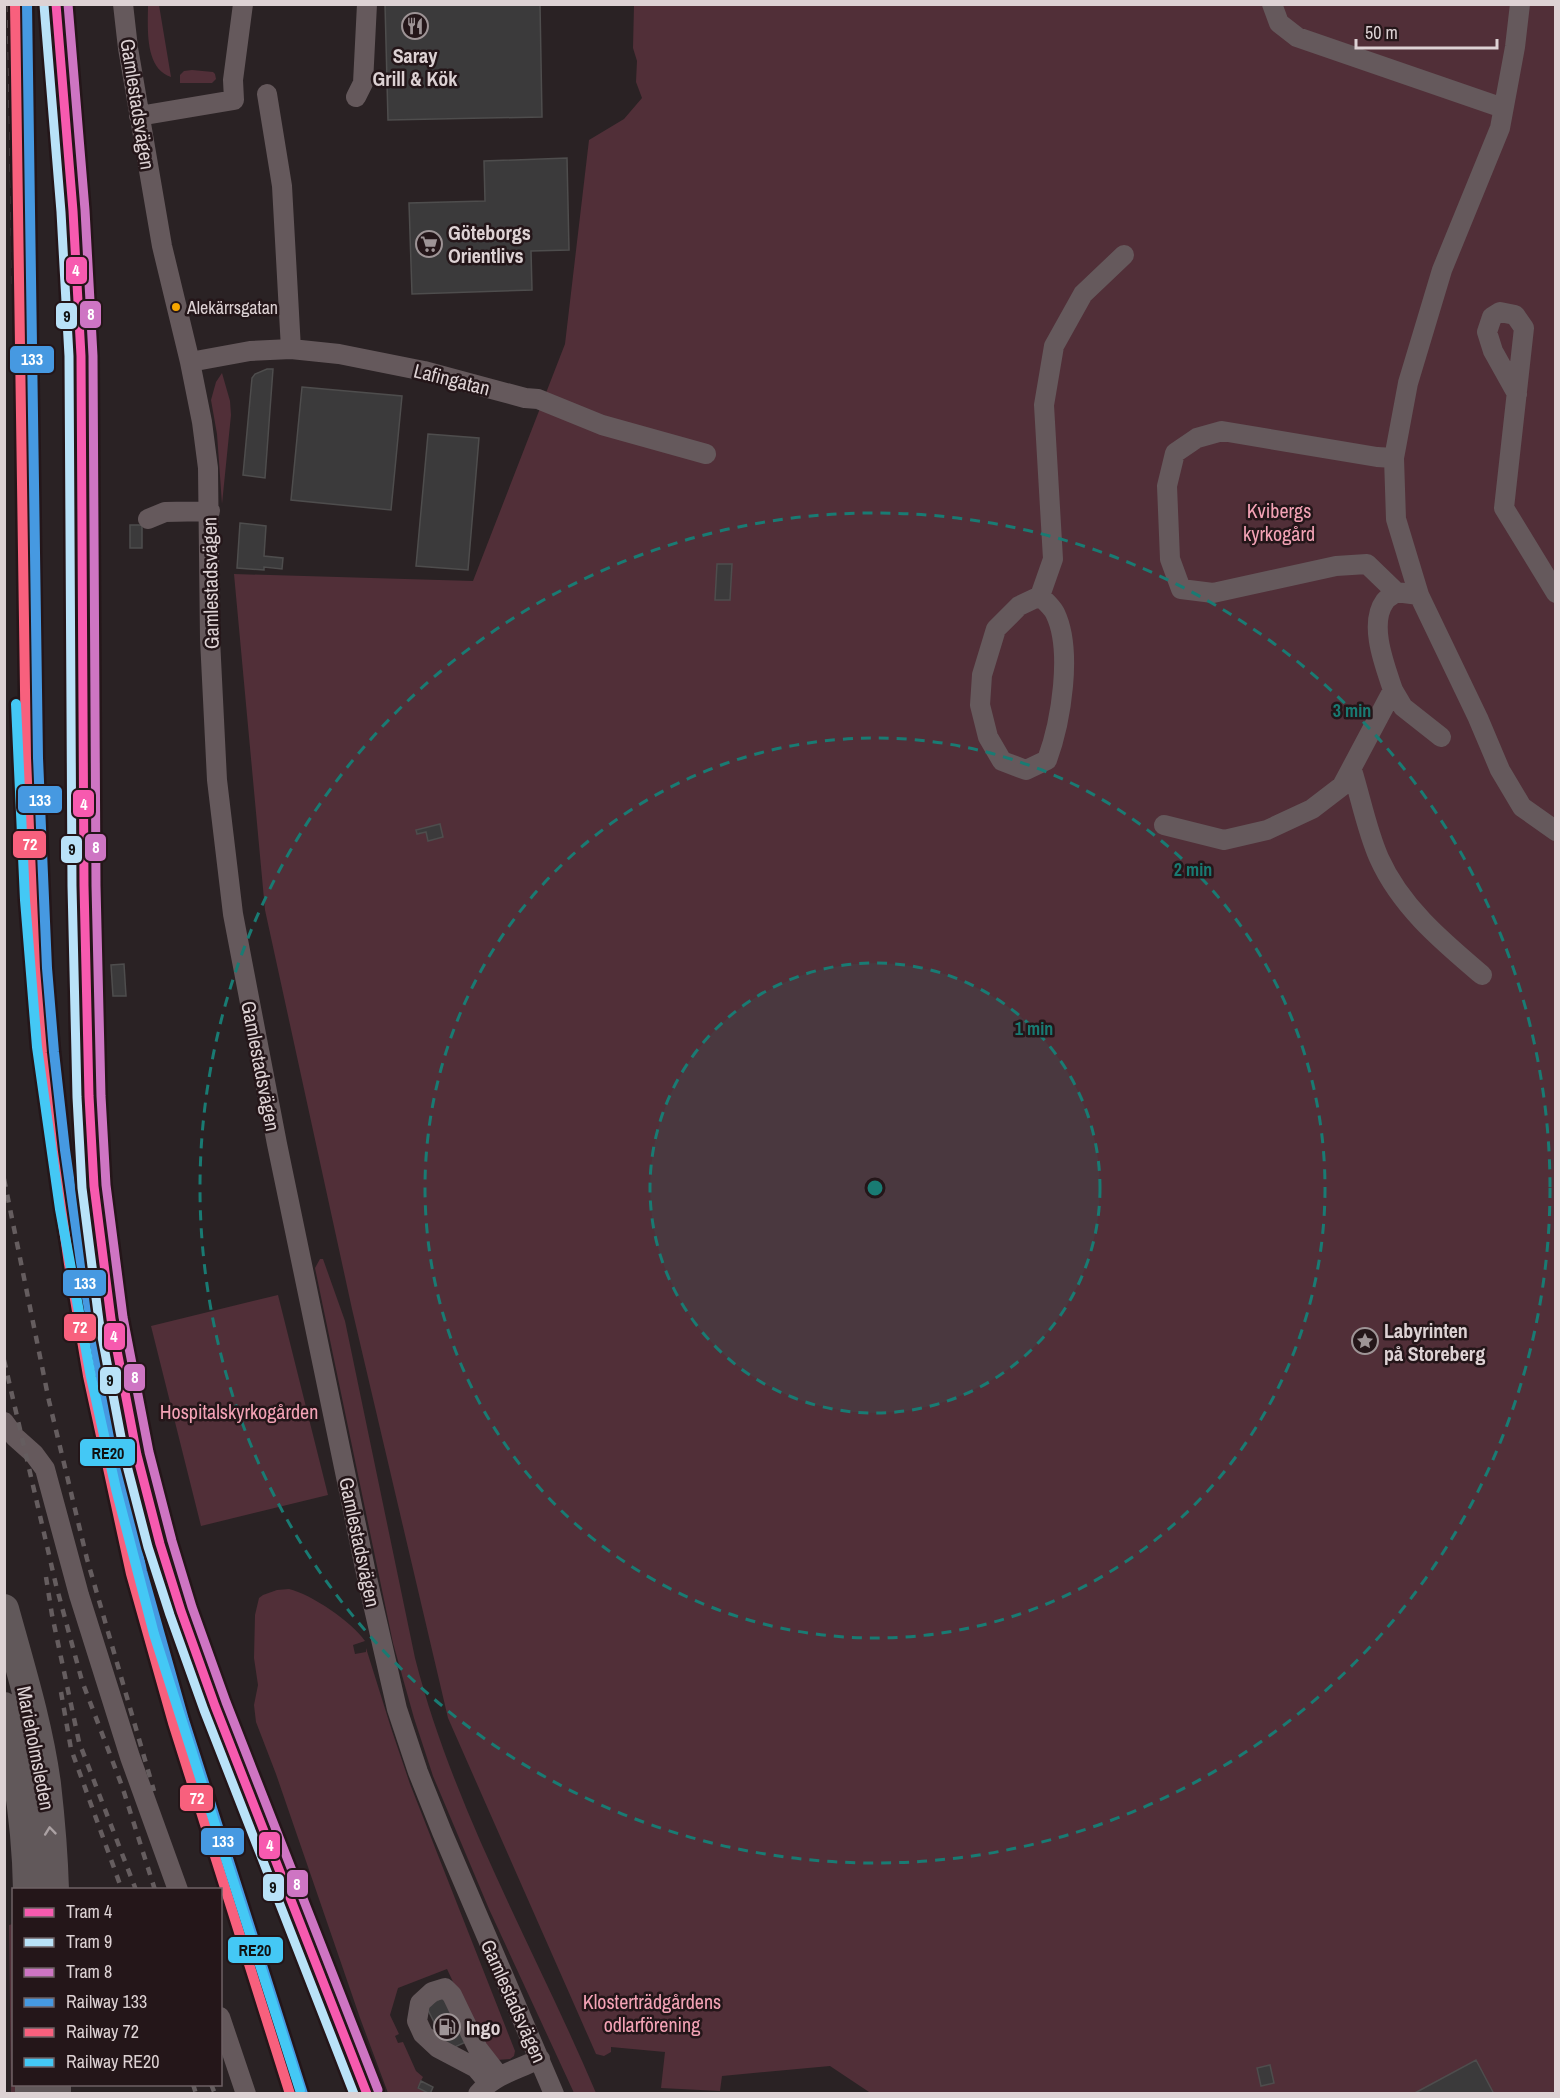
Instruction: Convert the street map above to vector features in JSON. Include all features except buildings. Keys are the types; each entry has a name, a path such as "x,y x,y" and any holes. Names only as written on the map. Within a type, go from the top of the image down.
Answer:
{"highway":[{"name":"Marieholmsleden","path":"4,1609 33,1717 46,1783 54,1888"},
{"name":"Marieholmsleden","path":"4,1707 14,1748 23,1814 28,1888"}],"street":[{"name":"Gamlestadsvägen","path":"123,4 139,116 162,246 190,362 207,457 210,511 210,639 217,780 233,914 257,1047 369,1588 398,1709 418,1772 555,2094"},
{"path":"139,116 234,99 233,80 243,4"},
{"path":"356,98 363,83 367,4"},
{"path":"1272,4 1279,23 1297,37 1503,108"},
{"path":"1520,4 1515,47 1500,128 1442,270 1408,383 1394,458 1396,519 1419,595 1478,718 1500,770 1522,807 1556,831"},
{"path":"267,94 282,186 291,349"},
{"path":"1040,596 1055,612 1058,620 1062,637 1065,685 1054,741 1047,760 1026,770 1002,761 987,737 980,705 982,675 996,629 1019,606 1040,596 1053,559 1044,405 1054,346 1083,294 1124,255"},
{"name":"Lafingatan","path":"190,362 250,351 291,349 339,354 462,380 525,398 538,399 602,425 706,454"},
{"path":"1516,394 1504,508 1556,593"},
{"path":"1394,458 1222,431 1197,438 1175,453 1167,486 1170,559 1181,589 1213,594 1336,566 1367,564 1396,592 1419,595"},
{"path":"148,519 165,512 210,511"},
{"path":"1396,592 1385,601 1378,618 1379,648 1393,690 1403,707 1441,737"},
{"path":"1164,825 1224,840 1267,830 1312,809 1342,786 1393,690"},
{"path":"1352,770 1379,858 1401,896 1438,938 1482,975"},
{"path":"4,1422 45,1469 102,1671 177,1888"},
{"path":"445,1988 452,1995 478,2049 488,2084 476,2068 438,2048 423,2034 417,2021 420,2003 432,1992 445,1988"},
{"path":"222,2023 246,2094"},
{"path":"488,2084 540,2059"}],"green space":[{"path":"148,5 159,5 171,77 162,72 152,56 148,35"},
{"path":"634,5 1555,5 1555,2093 872,2094 830,2066 722,2076 720,2091 661,2088 665,2052 611,2047 611,2052 604,2056 596,2054 448,1718 352,1309 265,910 234,574 473,581 565,344 589,140 624,119 642,98 636,82 637,61 633,48"},
{"path":"184,71 213,72 216,79 212,83 180,83 180,75"},
{"path":"222,373 230,401 231,415 222,504 217,434 211,400 216,382"},
{"path":"320,1259 323,1259 345,1321 415,1658 431,1715 473,1825 596,2093 574,2093 489,1909 433,1776 393,1643 315,1268"},
{"name":"Hospitalskyrkogården","path":"278,1295 328,1495 201,1526 151,1326"},
{"path":"289,1589 330,1610 351,1626 365,1641 353,1645 355,1654 366,1652 366,1648 410,1784 515,2051 514,2056 510,2059 497,2060 477,2033 447,1969 398,1988 390,2015 399,2034 395,2036 398,2043 403,2042 416,2071 423,2077 417,2088 428,2093 388,2093 256,1722 254,1705 258,1685 254,1658 255,1615 259,1598 277,1590"},
{"path":"12,1924 12,2086 16,2086 16,2094 11,2092 9,1925"}],"railway":[{"path":"9,4 14,286"},
{"path":"4,1179 49,1401 87,1559 154,1791"},
{"path":"4,1360 56,1585 82,1681 122,1786 154,1888"},
{"path":"46,1577 79,1742 135,1888"},
{"path":"61,1692 71,1749 121,1888"},
{"path":"194,2086 196,2094"},
{"path":"212,2086 215,2094"}],"tram line":[{"name":"4","path":"56,4 73,211 81,356 84,886 89,1096 94,1186 111,1319 137,1455 160,1544 181,1611 215,1706 367,2094"},
{"name":"8","path":"68,4 85,210 93,356 96,886 101,1096 106,1185 123,1317 149,1452 192,1607 226,1702 378,2090"},
{"name":"9","path":"44,5 61,212 69,356 72,886 77,1097 82,1188 99,1321 125,1458 148,1547 170,1615 204,1710 354,2094"}],"rail line":[{"name":"72","path":"15,4 26,758 35,969 53,1152 88,1376 131,1574 173,1723 290,2094"},
{"name":"133","path":"27,4 38,758 47,968 65,1150 100,1374 142,1571 184,1720 303,2094"},
{"name":"RE20","path":"16,704 25,900 37,1047 60,1209 91,1377 116,1489 154,1634 300,2090"}],"place":[{"name":"Saray Grill & Kök","path":"415,26"},
{"name":"Göteborgs Orientlivs","path":"429,244"},
{"name":"Alekärrsgatan","path":"176,307"},
{"name":"Labyrinten på Storeberg","path":"1365,1341"},
{"name":"Ingo","path":"447,2027"}],"park label":[{"name":"Kvibergs kyrkogård","path":"1279,522"},
{"name":"Klosterträdgårdens odlarförening","path":"652,2012"}]}
